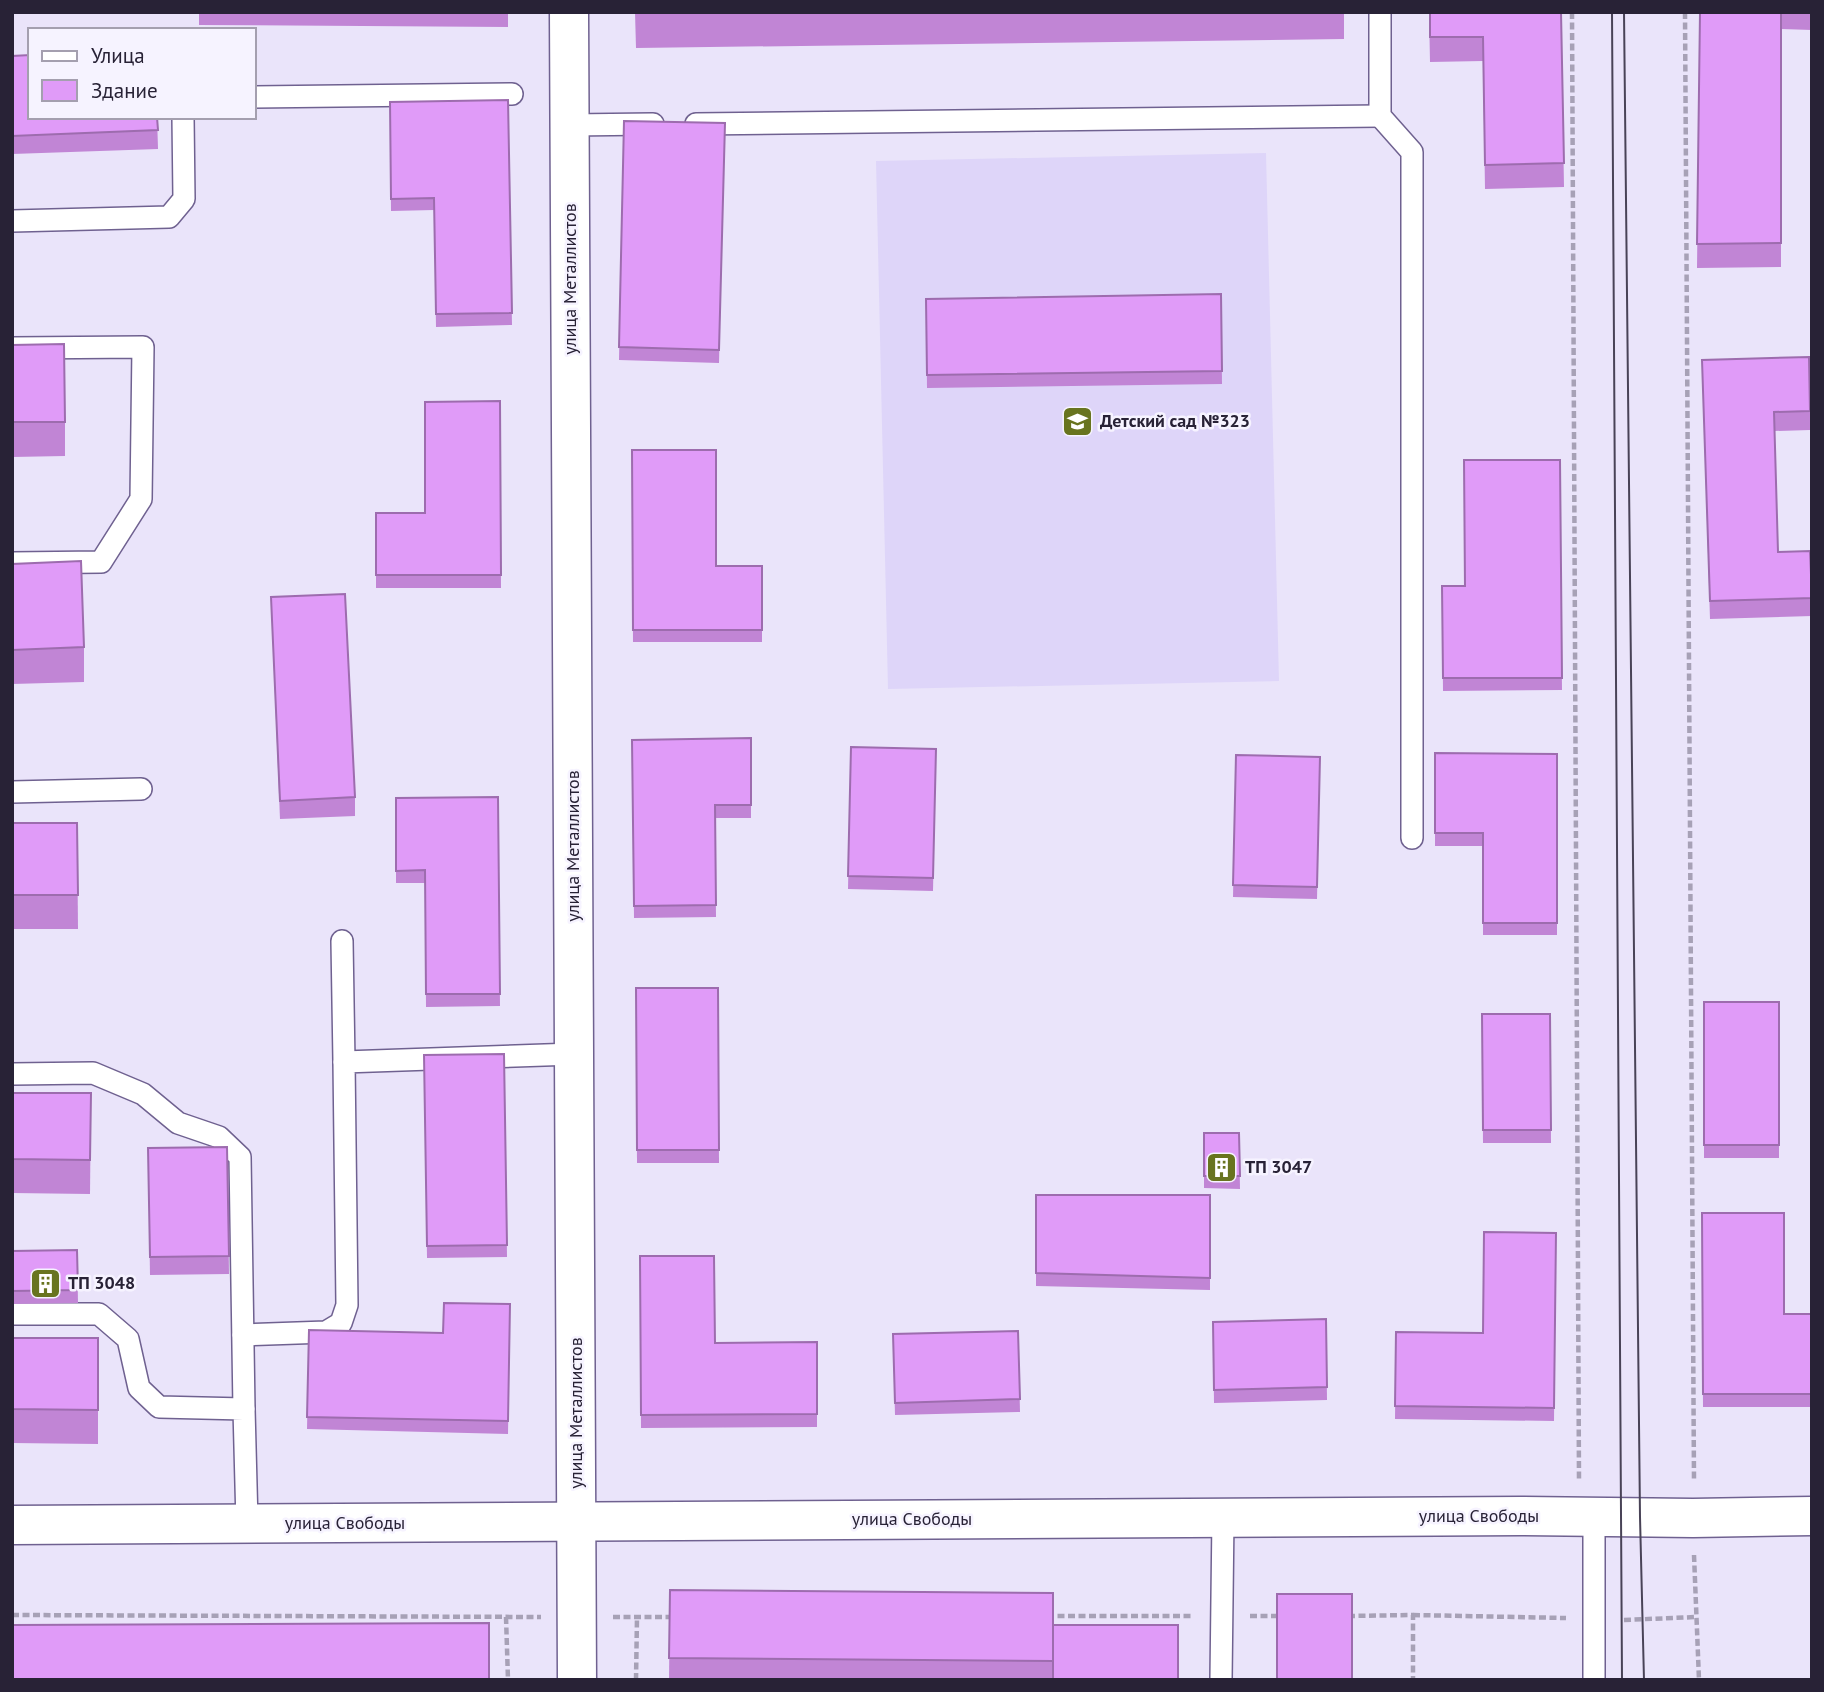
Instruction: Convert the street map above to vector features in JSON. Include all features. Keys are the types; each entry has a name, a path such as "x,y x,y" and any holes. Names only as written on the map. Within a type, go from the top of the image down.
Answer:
{"street":[{"name":"улица Металлистов","path":"569,12 577,1680"},
{"name":"улица Свободы","path":"12,1525 1812,1516"}],"lane":[{"path":"1380,12 1380,116 1412,152 1412,838"},
{"path":"256,97 512,94"},
{"path":"570,125 1380,116"},
{"path":"12,221 169,218 184,200 183,119"},
{"path":"12,348 143,347 141,499 101,562 12,563"},
{"path":"12,792 141,789"},
{"path":"243,1335 326,1332 341,1323 346,1305 342,941"},
{"path":"344,1062 574,1054"},
{"path":"12,1074 93,1073 143,1094 178,1123 219,1136 240,1157 247,1523"},
{"path":"12,1314 99,1314 128,1339 139,1388 159,1407 244,1409"},
{"path":"1586,1516 1594,1619 1594,1680"},
{"path":"1220,1680 1223,1517"}],"path":[{"path":"1572,12 1586,1516"},
{"path":"1685,12 1695,1480 1693,1518 1699,1680"},
{"path":"12,1615 678,1617"},
{"path":"1413,1615 1413,1680"},
{"path":"1040,1616 1289,1616"},
{"path":"1344,1616 1594,1619 1696,1617"},
{"path":"506,1617 508,1680"},
{"path":"636,1680 637,1617"}],"shaded area":[{"name":"Детский сад №323","path":"1266,153 1279,681 888,689 876,161"}],"building":[{"path":"1430,12 1561,12 1564,163 1485,165 1483,37 1430,37"},
{"path":"1700,12 1781,12 1781,243 1697,244"},
{"path":"28,55 28,119 157,119 158,130 12,136 12,56"},
{"path":"508,100 512,313 436,314 434,198 391,199 390,102"},
{"path":"624,121 725,123 719,350 619,347"},
{"path":"1221,294 1222,371 927,375 926,299"},
{"path":"64,344 65,422 12,422 12,345"},
{"path":"1809,357 1810,411 1774,412 1778,552 1810,551 1812,598 1710,601 1702,360"},
{"path":"500,401 501,575 376,575 376,513 425,513 425,402"},
{"path":"632,450 716,450 716,566 762,566 762,630 633,630"},
{"path":"1464,460 1560,460 1562,678 1443,678 1442,586 1465,586"},
{"path":"81,561 84,647 12,650 12,564"},
{"path":"345,594 355,797 280,801 271,597"},
{"path":"751,738 751,805 715,805 716,905 634,906 632,740"},
{"path":"851,747 936,749 933,878 848,876"},
{"path":"1435,753 1557,754 1557,923 1483,923 1483,833 1435,833"},
{"path":"1236,755 1320,757 1317,887 1233,885"},
{"path":"498,797 500,994 426,994 425,870 396,871 396,798"},
{"path":"12,823 77,823 78,895 12,895"},
{"path":"636,988 718,988 719,1150 637,1150"},
{"path":"1704,1002 1779,1002 1779,1145 1704,1145"},
{"path":"1482,1014 1550,1014 1551,1130 1483,1130"},
{"path":"504,1054 507,1245 427,1246 424,1055"},
{"path":"12,1093 91,1093 90,1160 12,1159"},
{"name":"ТП 3047","path":"1204,1133 1239,1133 1240,1176 1204,1176"},
{"path":"227,1147 229,1256 150,1257 148,1148"},
{"path":"1036,1195 1210,1195 1210,1278 1036,1273"},
{"path":"1702,1213 1784,1213 1784,1314 1812,1314 1812,1394 1703,1394"},
{"path":"1484,1232 1556,1233 1554,1408 1395,1406 1396,1332 1483,1333"},
{"name":"ТП 3048","path":"77,1250 78,1290 12,1291 12,1251"},
{"path":"640,1256 714,1256 715,1343 817,1342 817,1414 641,1415"},
{"path":"444,1303 510,1304 508,1421 307,1417 309,1330 443,1333"},
{"path":"1326,1319 1327,1387 1214,1390 1213,1322"},
{"path":"1018,1331 1020,1399 895,1403 893,1334"},
{"path":"12,1338 98,1338 98,1410 12,1409"},
{"path":"670,1590 1053,1593 1053,1661 669,1658"},
{"path":"1277,1594 1352,1594 1352,1680 1277,1680"},
{"path":"489,1623 489,1680 12,1680 12,1625"},
{"path":"1053,1625 1178,1625 1178,1680 1053,1680"}],"tram line":[{"path":"1612,12 1622,1680"},
{"path":"1624,12 1644,1680"}],"place":[{"name":"Детский сад №323","path":"1077,421"},
{"name":"ТП 3047","path":"1222,1167"},
{"name":"ТП 3048","path":"45,1283"}]}
